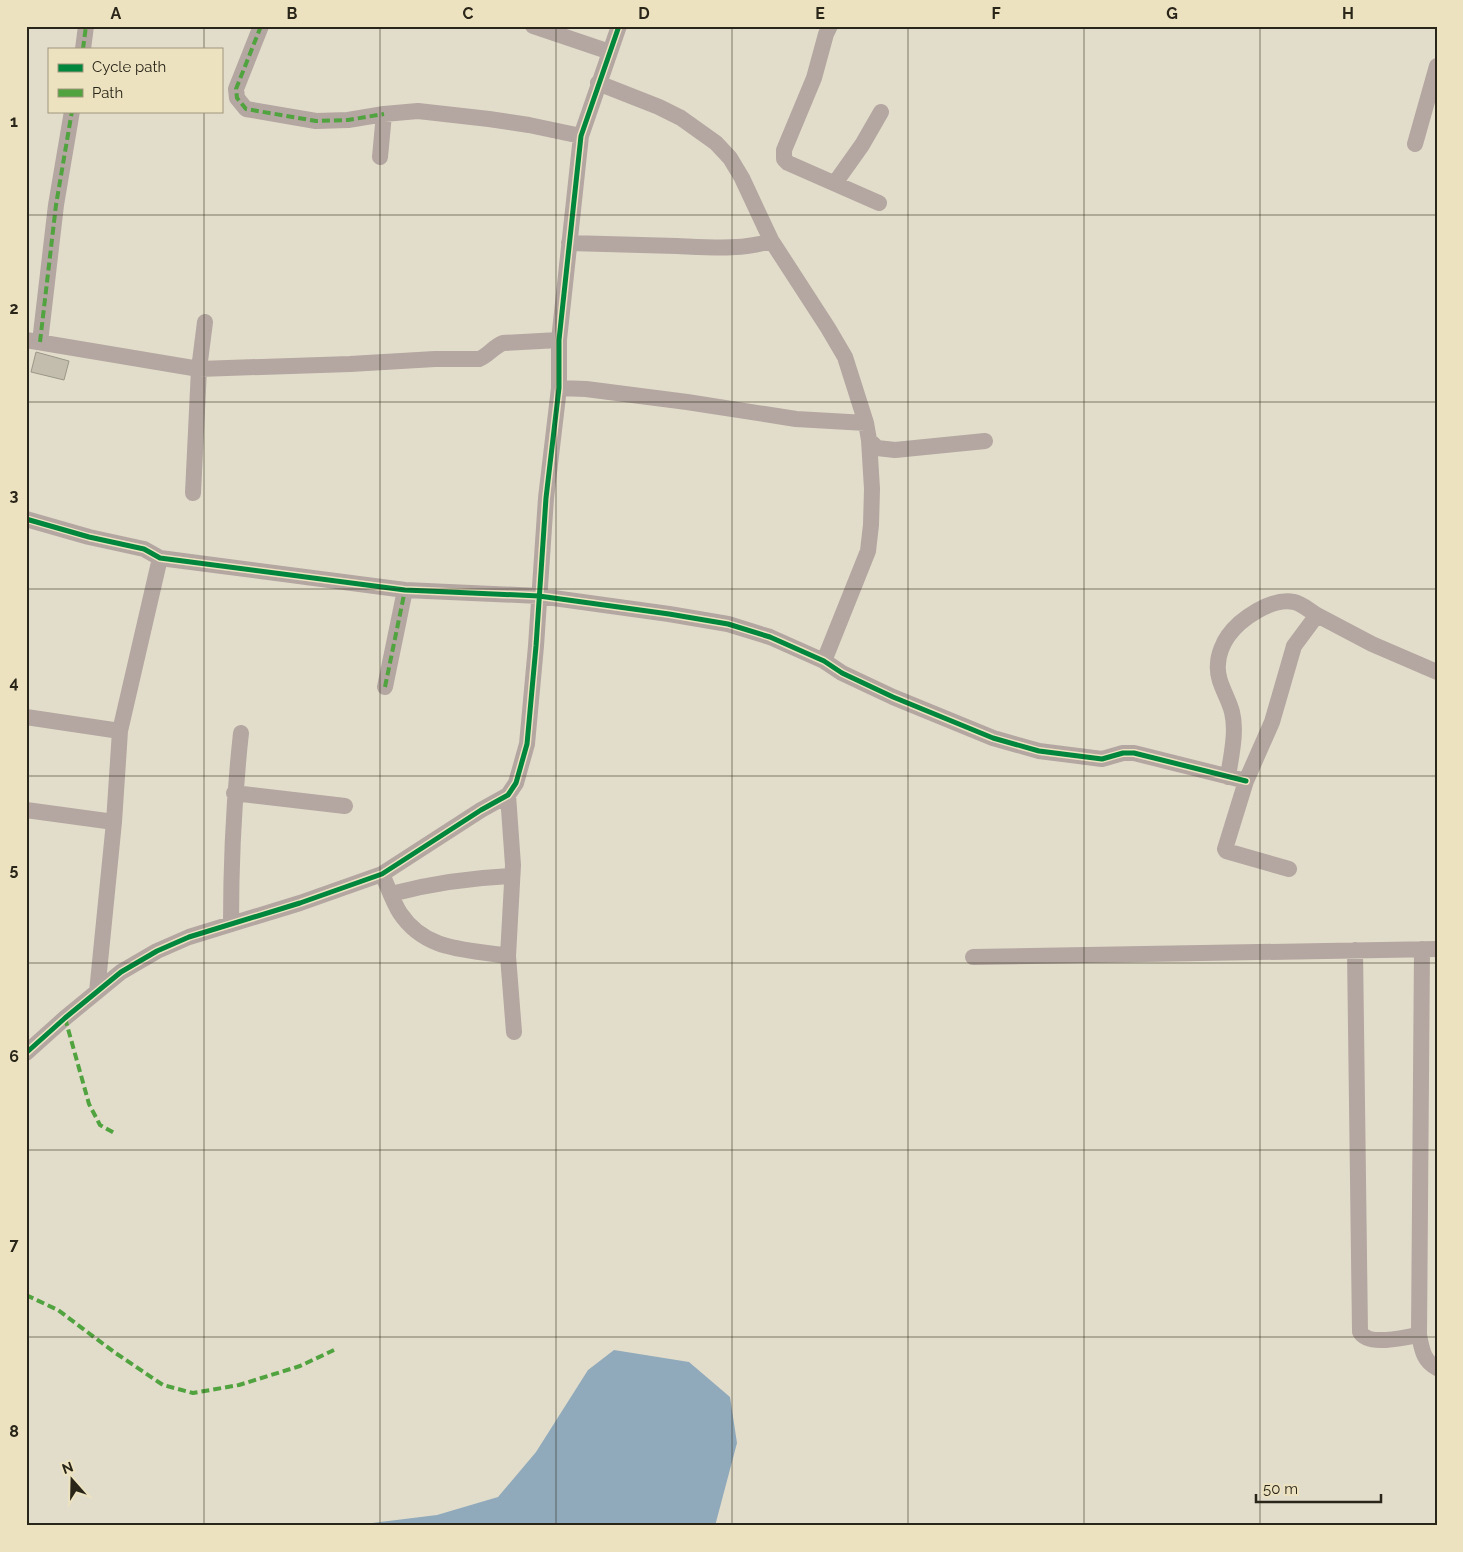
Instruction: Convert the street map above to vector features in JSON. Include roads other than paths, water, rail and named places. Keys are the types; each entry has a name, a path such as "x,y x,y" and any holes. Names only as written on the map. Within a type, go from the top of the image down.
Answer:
{"street":[{"path":"82,48 86,26"},
{"path":"261,26 236,90 237,98 246,109 316,121 348,120 418,111 529,124 581,136"},
{"path":"533,26 610,52"},
{"path":"26,1053 64,1018 121,972 157,951 189,937 300,904 382,874 481,810 508,795 516,783 527,744 546,498 559,388 560,340 581,136 619,26"},
{"path":"830,26 814,78 784,150 784,159 879,203"},
{"path":"1415,144 1437,66"},
{"path":"598,83 666,110 716,142 730,158 742,178 771,240 845,357 866,423 869,440 872,489 871,525 868,551 824,661"},
{"path":"72,112 33,341 199,369 435,359 479,359 486,356 502,343 560,340"},
{"path":"835,182 862,145 881,112"},
{"path":"380,157 384,114"},
{"path":"570,243 705,247 762,245 771,240"},
{"path":"193,493 199,369 205,322"},
{"path":"559,388 586,389 687,402 796,419 866,423"},
{"path":"869,440 877,448 895,450 985,441"},
{"path":"26,519 89,537 144,549 160,558 405,590 539,596 728,624 770,637 824,661 842,673 892,697 993,738 1039,751 1102,759 1123,753 1134,753 1246,781"},
{"path":"97,992 114,822 120,731 160,558"},
{"path":"386,687 405,590"},
{"path":"1228,777 1234,725 1217,665 1226,637 1239,623 1261,609 1284,601 1294,602 1372,644 1437,672"},
{"path":"1289,869 1226,851 1225,849 1246,781 1272,722 1294,646 1317,615"},
{"path":"26,717 120,731"},
{"path":"231,924 234,793 241,733"},
{"path":"234,793 345,806"},
{"path":"508,795 512,876 508,956 514,1032"},
{"path":"26,810 114,822"},
{"path":"382,874 400,913 414,930 427,939 451,948 508,956"},
{"path":"391,894 430,884 468,878 512,876"},
{"path":"973,957 1429,949 1419,1335 1424,1356 1429,1364 1437,1368"},
{"path":"1355,950 1360,1332 1368,1340 1419,1335"}],"water":[{"path":"614,1350 689,1362 730,1397 737,1443 715,1526 361,1526 364,1524 437,1515 498,1497 536,1452 588,1370"}]}
